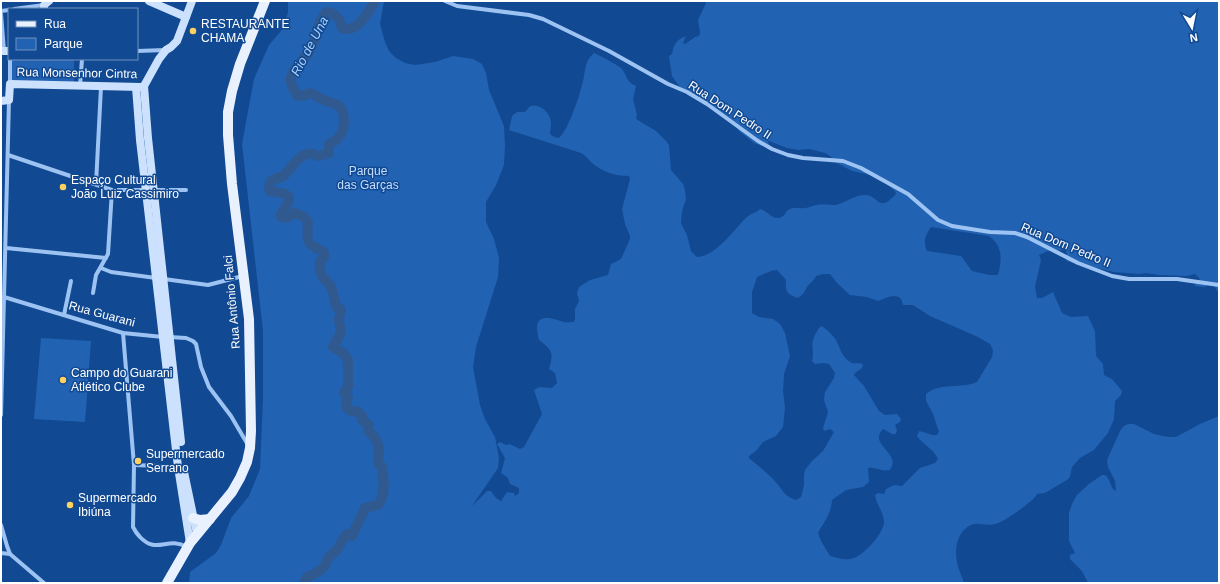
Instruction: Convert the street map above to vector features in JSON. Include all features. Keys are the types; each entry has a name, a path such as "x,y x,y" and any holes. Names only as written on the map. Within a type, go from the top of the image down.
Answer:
{"main road":[{"path":"149,1 186,17"},
{"path":"189,545 144,139 140,87 166,50 177,41 192,1"},
{"name":"Rua Antônio Falci","path":"167,583 189,545 232,492 247,462 250,448 252,431 249,319 232,177 228,135 228,112 232,91 240,64 265,1"},
{"path":"5,101 10,84"},
{"name":"Rua Monsenhor Cintra","path":"10,84 140,87"},
{"path":"181,467 197,534"},
{"path":"193,518 200,520 210,519"}],"street":[{"name":"Rua Dom Pedro II","path":"444,1 457,6 529,15 544,19 609,51 668,84 687,92 707,104 758,142 772,149 803,158 843,162 861,168 908,194 938,220 952,226 990,232 1015,233 1027,237 1078,263 1112,276 1129,280 1162,279 1219,286"},
{"path":"22,8 46,5"},
{"path":"1,14 5,51"},
{"path":"138,51 166,50"},
{"path":"10,60 10,84"},
{"path":"80,86 82,60"},
{"path":"96,184 101,87"},
{"path":"1,415 8,155 5,101"},
{"path":"8,155 112,190 186,190"},
{"path":"94,293 96,275 106,258 109,246 112,190"},
{"path":"1,216 6,217"},
{"path":"6,248 106,258"},
{"path":"101,268 111,272 208,285 243,276"},
{"path":"64,315 71,281"},
{"name":"Rua Guarani","path":"4,297 123,333 186,338 193,341 196,344 209,387 231,416 250,448"},
{"path":"123,333 134,464 134,530 144,541 152,546 175,543 189,545"},
{"path":"134,464 181,467"},
{"path":"1,525 10,554 44,583"},
{"path":"1,543 7,546"},
{"path":"1,553 10,554"}],"green space":[{"name":"Parque das Garças","path":"288,1 384,1 380,24 389,51 396,58 405,63 415,65 435,62 453,56 473,59 482,64 486,73 489,90 504,126 505,145 504,165 496,185 486,202 486,222 494,239 499,258 498,277 476,347 473,367 480,405 485,419 495,437 499,458 498,468 472,506 487,491 491,491 496,498 501,501 507,492 514,493 515,496 519,493 519,488 510,484 508,478 501,473 505,458 497,444 500,442 506,445 510,444 520,449 524,447 542,414 534,390 539,387 552,388 557,383 555,373 549,369 551,352 547,346 539,340 537,329 538,322 544,318 548,318 565,322 574,322 575,309 579,301 577,293 579,287 590,280 608,275 611,264 621,259 630,239 622,209 630,179 629,176 616,175 604,171 581,153 509,130 512,116 517,112 525,112 530,106 534,105 541,107 547,112 551,119 550,134 559,138 567,127 574,111 588,59 594,53 622,69 628,81 636,86 633,99 637,115 636,119 656,131 669,145 671,170 683,184 685,190 686,199 682,211 681,223 687,235 691,251 697,257 711,252 718,247 747,217 760,209 774,217 779,218 792,208 806,208 814,205 836,205 861,195 870,196 879,202 886,203 896,194 895,191 879,178 852,171 835,162 825,153 809,149 798,150 787,148 769,141 768,142 771,149 754,143 739,131 729,117 682,90 672,76 669,56 672,54 675,45 680,39 686,36 683,43 685,44 699,36 698,20 706,1 1219,1 1219,294 1212,282 1205,287 1195,286 1200,279 1195,274 1187,276 1114,272 1066,261 1067,254 1065,250 1048,251 1039,255 1041,260 1035,287 1037,298 1042,298 1053,292 1062,313 1071,317 1088,316 1095,331 1096,356 1103,364 1104,375 1112,379 1122,391 1121,395 1115,401 1114,419 1108,433 1094,450 1080,458 1072,467 1070,477 1067,480 1045,493 1037,494 1011,516 995,524 974,524 964,530 958,539 956,557 964,583 189,583 190,572 216,553 221,545 231,518 249,496 260,469 263,398 263,331 242,144 254,79 269,45 281,31 288,13","holes":["931,227 989,236 994,240 999,249 1001,259 998,275 989,275 972,271 961,256 927,251 925,239","777,270 786,280 786,290 791,295 798,298 803,294 816,276 830,274 850,295 867,297 878,301 893,296 899,297 903,305 913,305 930,316 978,337 990,344 993,350 992,357 977,382 938,388 926,394 926,401 933,414 939,432 935,435 919,431 917,436 934,452 938,459 935,463 920,468 902,486 894,485 886,489 884,494 878,493 875,495 883,517 883,526 878,537 868,548 858,556 851,559 842,559 830,556 818,533 829,514 832,500 846,490 863,487 869,482 868,468 890,470 893,461 889,453 881,444 879,437 883,429 892,434 896,434 897,430 895,425 900,422 901,419 897,414 885,415 879,411 864,386 854,375 862,368 863,364 853,363 847,360 835,338 822,326 818,329 814,337 812,344 812,361 815,364 829,364 835,373 834,378 825,392 824,400 828,412 823,428 824,431 830,429 834,432 823,451 805,470 804,485 801,497 796,500 788,497 773,479 749,458 749,456 756,451 763,442 776,436 783,427 785,408 783,391 784,374 790,356 785,333 780,324 773,319 759,317 752,313 752,292 757,277"]},
{"path":"12,60 74,60 74,84 11,83"},
{"name":"Campo do Guarani Atlético Clube","path":"41,338 91,341 85,422 34,419"},
{"path":"1219,416 1219,583 1088,583 1082,571 1070,559 1070,555 1075,553 1069,541 1069,513 1077,495 1102,475 1107,477 1116,491 1115,481 1108,467 1107,460 1120,431 1128,424 1134,424 1154,434 1176,437"}],"waterway":[{"name":"Rio de Una","path":"304,583 307,577 324,567 329,557 338,549 347,534 352,536 365,508 378,505 381,501 384,487 382,467 378,463 378,444 369,431 369,425 363,421 362,416 358,412 351,411 346,407 348,397 344,393 348,387 348,360 343,353 333,347 341,333 339,320 341,310 336,306 331,287 322,277 320,262 324,258 324,253 310,244 308,222 304,217 295,213 285,218 281,217 281,214 288,203 289,197 282,193 270,191 269,187 271,181 282,177 302,156 307,154 318,156 329,153 329,144 335,141 343,130 344,118 340,107 310,93 302,96 297,95 291,82 291,77 294,70 312,47 318,27 323,17 326,12 335,15 339,19 342,28 353,28 362,21 375,1"}],"place":[{"name":"RESTAURANTE CHAMA","path":"193,31"},
{"name":"Espaço Cultural João Luiz Cassimiro","path":"63,187"},
{"name":"Campo do Guarani Atlético Clube","path":"63,380"},
{"name":"Supermercado Serrano","path":"138,461"},
{"name":"Supermercado Ibiúna","path":"70,505"}]}
